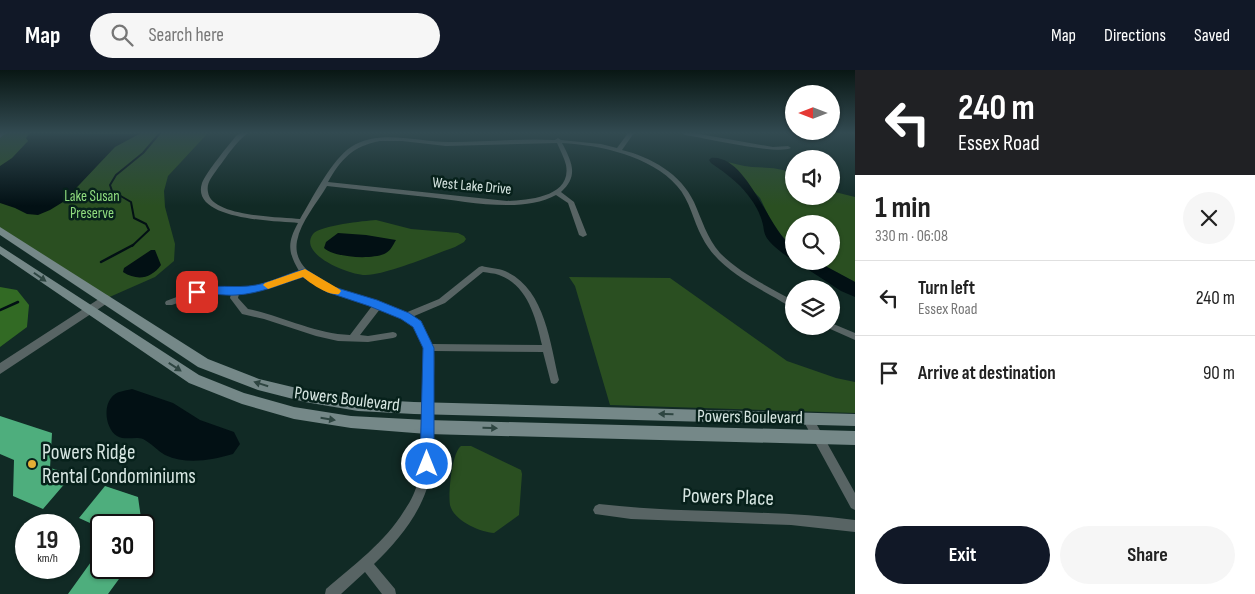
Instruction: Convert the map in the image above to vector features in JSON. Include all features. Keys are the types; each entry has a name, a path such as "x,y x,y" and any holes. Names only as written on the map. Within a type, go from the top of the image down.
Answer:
{"main road":[{"name":"Powers Boulevard","path":"0,230 203,363 258,384 305,396 358,405 855,420"},
{"name":"Powers Boulevard","path":"0,249 194,379 242,398 294,413 342,421 427,427 855,438"}],"street":[{"path":"223,157 206,181 205,196 211,204 224,211 244,215 302,221"},
{"path":"331,594 366,563 402,525 417,501 427,464 429,348 417,324 405,316 378,305 330,290 312,279 300,267 293,252 294,239 302,221 343,157"},
{"path":"566,157 570,175 557,192 571,202 583,235"},
{"path":"637,157 652,164 669,175 684,189 709,244 716,253 729,265 785,299"},
{"name":"West Lake Drive","path":"326,184 513,203 538,199 557,192"},
{"path":"405,316 442,301 482,269 496,269 520,282 530,297 539,315 554,380"},
{"path":"169,303 206,289 234,292 259,288 305,272"},
{"path":"234,292 234,298 245,312 316,334 368,339 393,335"},
{"path":"0,369 105,299"},
{"path":"353,338 378,305"},
{"path":"840,330 855,337"},
{"path":"429,348 546,349"},
{"path":"808,419 855,504"},
{"name":"Powers Place","path":"599,510 626,514 786,518 855,526"},
{"path":"366,563 390,594"}],"green space":[{"name":"Lake Susan Preserve","path":"0,157 185,157 168,176 164,191 165,207 175,244 174,261 155,277 105,299 0,230"},
{"path":"724,161 748,167 785,171 785,205 840,205 840,193 855,197 855,282 833,270 840,270 840,215 785,215 785,239 774,227 760,198"},
{"path":"376,220 411,229 458,233 466,239 455,247 411,264 366,275 350,272 328,263 313,249 310,242 313,234 325,228"},
{"path":"569,277 670,278 787,361 836,378 855,382 855,413 610,405 575,286"},
{"path":"0,287 17,290 29,305 27,327 0,347"},
{"path":"461,446 471,446 521,470 519,515 494,533 468,525 452,511 450,505 450,483 455,456"}],"shaded area":[{"path":"105,157 63,202 38,215 27,214 0,203 0,166 12,158"},
{"path":"711,158 724,160 736,168 746,180 785,240 785,254 768,240 757,209 749,196 709,160"},
{"path":"338,233 396,240 386,253 380,255 373,257 345,256 324,248 326,242"},
{"path":"151,250 155,250 161,265 157,270 144,277 133,277 123,272 124,268"},
{"path":"809,270 833,270 855,282 855,297 840,290 840,280 824,280"},
{"path":"132,389 173,403 200,420 234,432 240,444 233,454 208,460 191,461 165,455 143,439 117,436 108,424 107,407 115,394"}],"building":[{"name":"Powers Ridge Rental Condominiums","path":"0,416 52,433 50,468 73,474 43,509 13,496 14,460 0,454"},
{"path":"105,486 138,497 140,514 90,514 90,523 80,517"},
{"path":"90,563 90,579 119,579 108,594 68,594"}],"waterway":[{"path":"132,246 149,230 146,224 134,218 131,202 112,191 110,185 116,175 138,157"},
{"path":"101,262 133,245"},
{"path":"0,310 18,302"}],"slow traffic":[{"path":"268,285 305,272 312,279 330,290 336,291"}],"place":[{"name":"Powers Ridge Rental Condominiums","path":"32,464"}],"route":[{"path":"197,292 206,289 219,289 242,292 283,281 305,272 312,279 330,290 373,303 405,316 417,324 429,348 427,464"}]}
